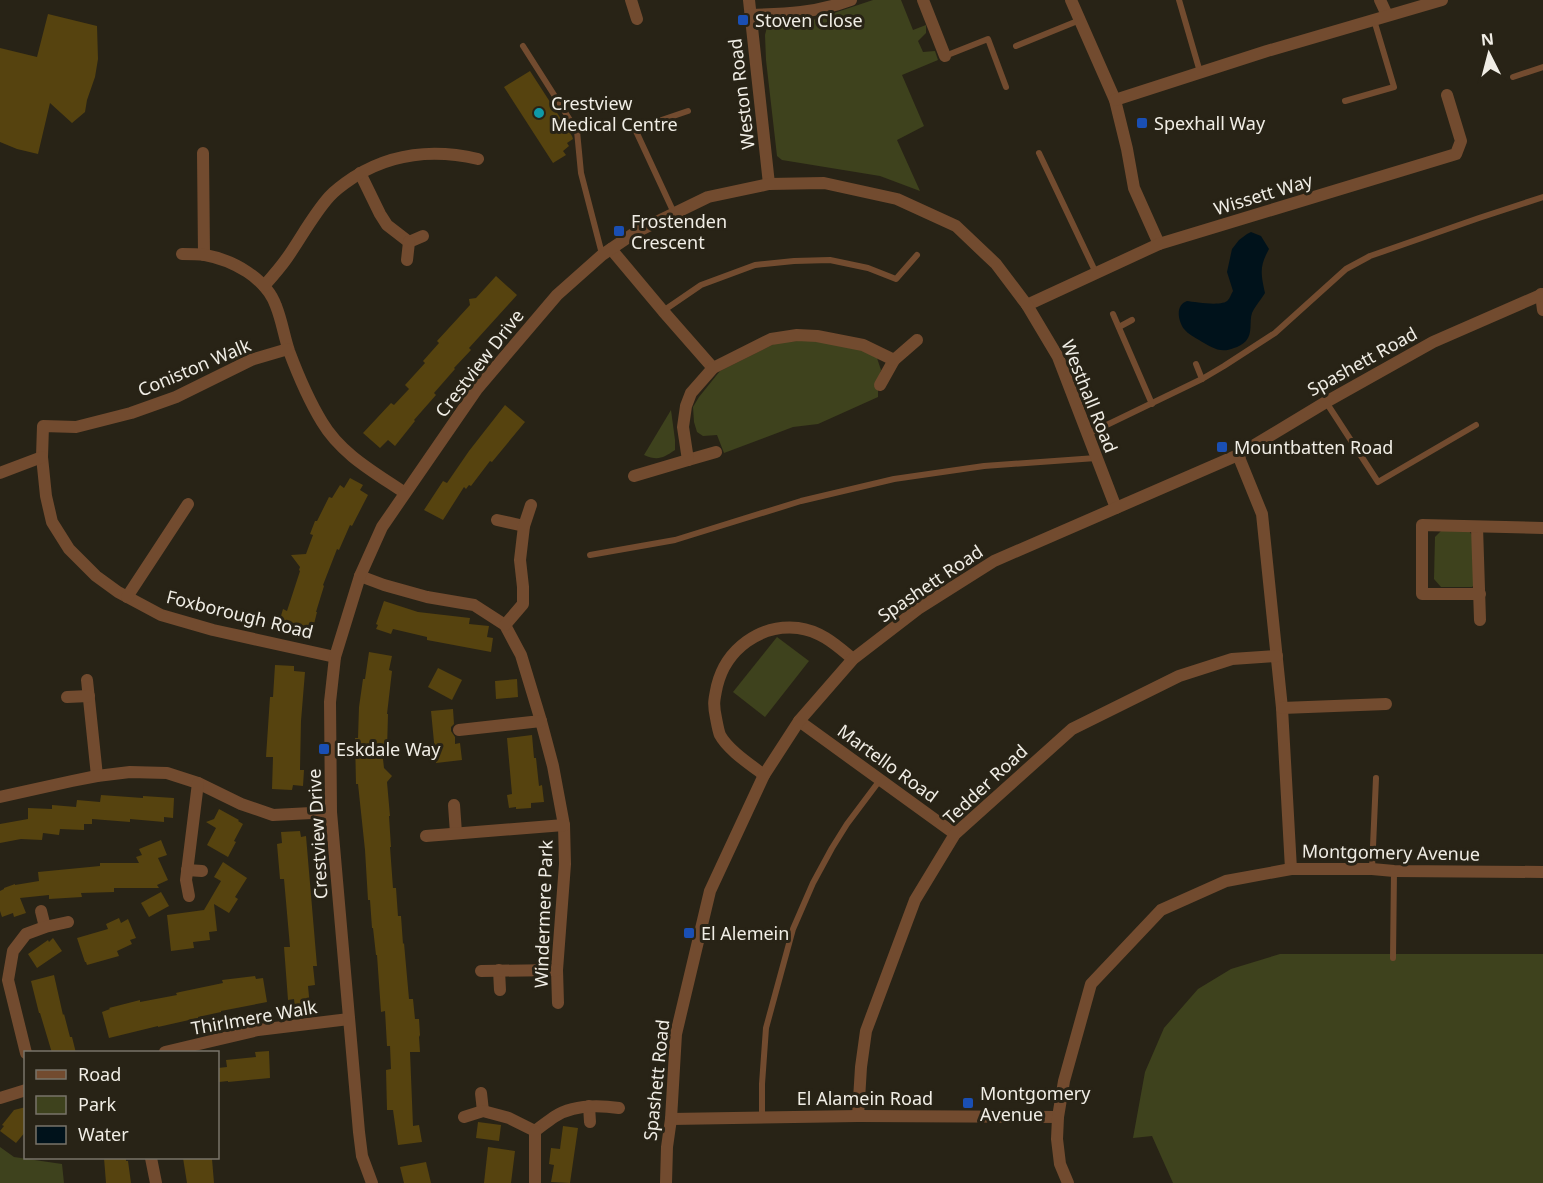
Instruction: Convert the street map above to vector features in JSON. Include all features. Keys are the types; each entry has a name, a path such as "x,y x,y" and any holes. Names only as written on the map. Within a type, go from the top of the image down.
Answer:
{"street":[{"path":"631,0 637,18"},
{"name":"Weston Road","path":"749,0 769,184"},
{"path":"750,15 794,14 851,0"},
{"path":"923,0 945,56"},
{"path":"1071,0 1115,100 1134,188 1159,244"},
{"path":"1380,0 1387,15"},
{"path":"1115,100 1200,72 1442,0"},
{"name":"Wissett Way","path":"1027,305 1159,244 1456,154 1461,141 1447,95"},
{"path":"203,153 204,255"},
{"path":"264,286 286,260 330,196 360,173 379,164 416,154 449,153 478,159"},
{"path":"360,173 387,225 409,242"},
{"name":"Westhall Road","path":"607,252 636,232 708,197 769,184 824,183 897,199 956,226 996,264 1027,305 1058,357 1116,508"},
{"path":"409,242 423,237"},
{"path":"407,260 409,242"},
{"path":"607,252 713,368"},
{"name":"Crestview Drive","path":"372,1183 362,1156 359,1132 332,812 330,702 336,657 360,576 382,527 484,380 556,295 607,252"},
{"path":"182,254 204,255 236,264 264,286 276,305 288,349 307,395 323,423 336,441 357,461 405,493"},
{"path":"1542,294 1543,310"},
{"name":"Spashett Road","path":"666,1183 676,1034 710,891 764,775 799,721 854,658 918,609 994,561 1238,455 1433,342 1542,294"},
{"path":"688,460 683,427 686,406 691,393 713,368 771,339 796,335 817,336 862,345 894,360"},
{"path":"880,385 894,360 916,340"},
{"name":"Coniston Walk","path":"43,426 76,427 131,413 176,397 251,360 288,349"},
{"name":"Foxborough Road","path":"43,426 42,457 46,496 52,522 69,549 96,576 127,597 161,615 213,630 336,657"},
{"path":"634,476 716,452"},
{"path":"1238,455 1262,514 1282,708 1291,869"},
{"path":"0,473 42,457"},
{"path":"127,597 188,504"},
{"path":"505,625 523,604 520,561 524,526 531,505"},
{"path":"497,520 524,526"},
{"path":"1479,594 1422,594 1422,525 1543,528"},
{"path":"1477,526 1480,620"},
{"name":"Windermere Park","path":"360,576 427,597 474,605 505,625 521,655 553,766 564,825 565,864 557,970 558,1003"},
{"path":"764,775 736,754 720,735 713,705 720,674 737,648 755,636 779,628 800,628 823,635 854,658"},
{"name":"Tedder Road","path":"858,1116 866,1031 915,900 955,834 1072,729 1179,676 1232,659 1276,656"},
{"path":"87,680 97,777"},
{"path":"67,698 89,696"},
{"path":"1282,708 1386,704"},
{"path":"459,730 541,721"},
{"name":"Martello Road","path":"799,721 955,834"},
{"path":"0,797 72,781 130,772 167,773 198,783 241,804 273,815 332,812"},
{"path":"189,896 186,880 198,783"},
{"path":"454,806 456,833"},
{"path":"426,836 564,825"},
{"name":"Montgomery Avenue","path":"1068,1183 1060,1164 1057,1139 1058,1117 1064,1082 1091,984 1161,910 1226,881 1291,869 1543,872"},
{"path":"187,870 202,871"},
{"path":"41,911 45,927"},
{"path":"26,1051 8,980 13,951 26,934 68,922"},
{"path":"499,970 500,990"},
{"path":"481,971 557,970"},
{"name":"Thirlmere Walk","path":"173,1051 258,1030 350,1019"},
{"path":"0,1098 24,1091"},
{"path":"481,1093 483,1111"},
{"path":"535,1131 556,1115 589,1106 618,1108"},
{"path":"589,1106 590,1122"},
{"path":"464,1117 483,1111 509,1119 535,1131"},
{"name":"El Alamein Road","path":"671,1119 858,1116 1058,1117"},
{"path":"535,1131 535,1183"},
{"path":"151,1159 156,1183"}],"lane":[{"path":"1179,0 1200,72"},
{"path":"1345,101 1394,87 1374,19"},
{"path":"1016,46 1080,20"},
{"path":"945,56 988,39 1006,87"},
{"path":"523,46 577,131 581,173 607,252"},
{"path":"1513,77 1543,67"},
{"path":"674,214 635,129 688,111"},
{"path":"1039,153 1096,273"},
{"path":"1088,434 1202,379 1275,333 1346,269 1370,256 1543,197"},
{"path":"663,311 701,285 755,265 830,260 868,268 896,279 917,255"},
{"path":"1113,314 1152,404"},
{"path":"1119,327 1132,320"},
{"path":"1196,364 1202,379"},
{"path":"1326,402 1378,482 1476,426"},
{"path":"590,555 675,540 801,501 894,479 984,466 1097,458"},
{"path":"1372,869 1376,778"},
{"path":"762,1117 766,1028 793,929 813,883 832,848 847,824 881,780"},
{"path":"1393,958 1394,871"}],"green space":[{"path":"873,0 901,0 913,30 926,25 926,33 918,41 923,52 935,51 938,60 902,75 924,126 897,140 920,191 880,176 782,160 777,156 766,60 767,27 807,22"},
{"path":"817,340 869,352 877,358 881,370 878,380 878,397 818,424 793,427 724,453 717,435 703,436 697,432 693,407 720,371 778,342"},
{"path":"671,410 675,450 660,458 644,455"},
{"path":"1441,531 1469,531 1475,539 1476,583 1472,587 1441,587 1434,579 1435,537"},
{"path":"777,637 809,661 765,717 733,692"},
{"path":"1280,954 1543,954 1543,1183 1173,1183 1152,1136 1133,1138 1145,1072 1164,1028 1198,989 1231,969"},
{"path":"0,1147 14,1157 62,1164 64,1183 0,1183"}],"water":[{"path":"1251,232 1261,236 1269,249 1262,271 1265,293 1252,313 1246,341 1229,350 1216,349 1186,331 1180,322 1179,310 1187,301 1215,304 1228,300 1233,291 1227,272 1232,249 1239,240"}],"building":[{"path":"48,14 97,26 98,59 85,112 72,123 50,103 38,154 0,142 0,48 37,57"},
{"name":"Crestview Medical Centre","path":"530,71 573,139 567,143 569,146 563,151 566,155 553,163 504,87"},
{"path":"496,276 517,295 469,348 471,350 434,393 436,395 395,446 388,440 380,448 363,433 391,403 394,405 409,389 405,385 425,363 423,361 439,343 437,341 470,305 469,299 476,298"},
{"path":"505,405 525,422 471,486 469,485 466,489 464,487 443,520 424,510 443,481 447,483"},
{"path":"350,478 363,485 360,490 368,495 352,526 350,525 339,550 337,549 323,585 313,628 300,625 299,629 279,623 283,609 287,611 300,571 300,567 291,555 306,554 315,521 329,497 332,498 340,485 344,488"},
{"path":"384,601 418,612 470,618 469,624 489,626 487,637 493,638 491,652 427,640 427,637 393,629 391,634 376,629"},
{"path":"369,652 392,656 389,670 392,671 387,714 387,750 382,750 384,768 392,776 387,782 393,888 396,888 398,916 401,916 409,999 413,999 415,1019 419,1019 420,1035 420,1052 410,1052 413,1126 419,1125 422,1142 398,1145 393,1110 387,1110 386,1070 391,1069 390,1046 387,1046 385,1011 381,1012 377,955 370,900 368,900 365,850 358,784 356,784 355,738 358,738 359,707"},
{"path":"275,665 294,666 294,671 305,672 300,770 304,770 303,786 293,785 292,790 272,789 273,757 266,757 270,697 273,697"},
{"path":"438,668 462,680 452,700 428,687"},
{"path":"517,679 518,697 496,699 495,681"},
{"path":"453,709 454,724 451,731 455,737 455,744 460,743 462,760 436,763 431,711"},
{"path":"532,735 539,786 542,785 544,802 531,803 531,808 509,808 507,795 512,794 507,738"},
{"path":"101,795 174,798 173,818 164,817 164,822 92,819 92,824 84,824 84,830 60,829 59,835 43,833 42,840 21,839 0,843 0,824 28,819 28,808 52,809 52,805 76,807 77,800 100,802"},
{"path":"219,809 243,824 228,857 207,845 216,828 206,822 214,819"},
{"path":"300,831 301,837 306,836 317,966 313,966 315,985 308,986 310,1007 295,1008 294,999 288,1000 284,947 290,947 284,879 280,879 277,844 282,843 281,832"},
{"path":"161,840 167,855 158,858 168,880 157,885 159,888 114,888 114,892 81,893 82,897 49,899 49,895 20,898 26,913 14,917 13,913 2,917 0,891 4,888 39,881 38,872 100,866 100,863 139,863 136,857 142,855 139,849"},
{"path":"223,862 247,878 235,897 238,899 229,913 214,904 217,931 209,932 210,940 193,942 194,948 171,951 167,915 204,910 221,881 214,877"},
{"path":"161,892 169,906 149,917 141,903"},
{"path":"119,918 121,923 128,919 136,938 130,940 132,944 117,951 119,956 87,965 77,938 108,929 106,924"},
{"path":"53,938 62,951 37,968 28,954"},
{"path":"54,975 63,1015 76,1051 51,1051 31,981"},
{"path":"255,976 256,979 263,978 267,1002 109,1038 102,1012 109,1008 140,1000 140,1002 177,995 176,993 223,983 222,980"},
{"path":"269,1051 270,1078 219,1082 219,1068 227,1067 226,1060 256,1057 255,1052"},
{"path":"24,1108 24,1133 16,1143 0,1131 14,1110"},
{"path":"478,1122 501,1125 499,1141 476,1138"},
{"path":"563,1126 578,1128 570,1183 551,1182 554,1165 549,1164 551,1148 560,1149"},
{"path":"488,1147 515,1151 511,1183 484,1183"},
{"path":"104,1159 126,1159 131,1183 106,1183"},
{"path":"183,1159 212,1159 214,1183 187,1183"},
{"path":"426,1162 431,1183 404,1183 400,1167"}],"place":[{"name":"Stoven Close","path":"743,20"},
{"name":"Crestview Medical Centre","path":"539,113"},
{"name":"Spexhall Way","path":"1142,123"},
{"name":"Frostenden Crescent","path":"619,231"},
{"name":"Mountbatten Road","path":"1222,447"},
{"name":"Eskdale Way","path":"324,749"},
{"name":"El Alemein","path":"689,933"},
{"name":"Montgomery Avenue","path":"968,1103"}]}
